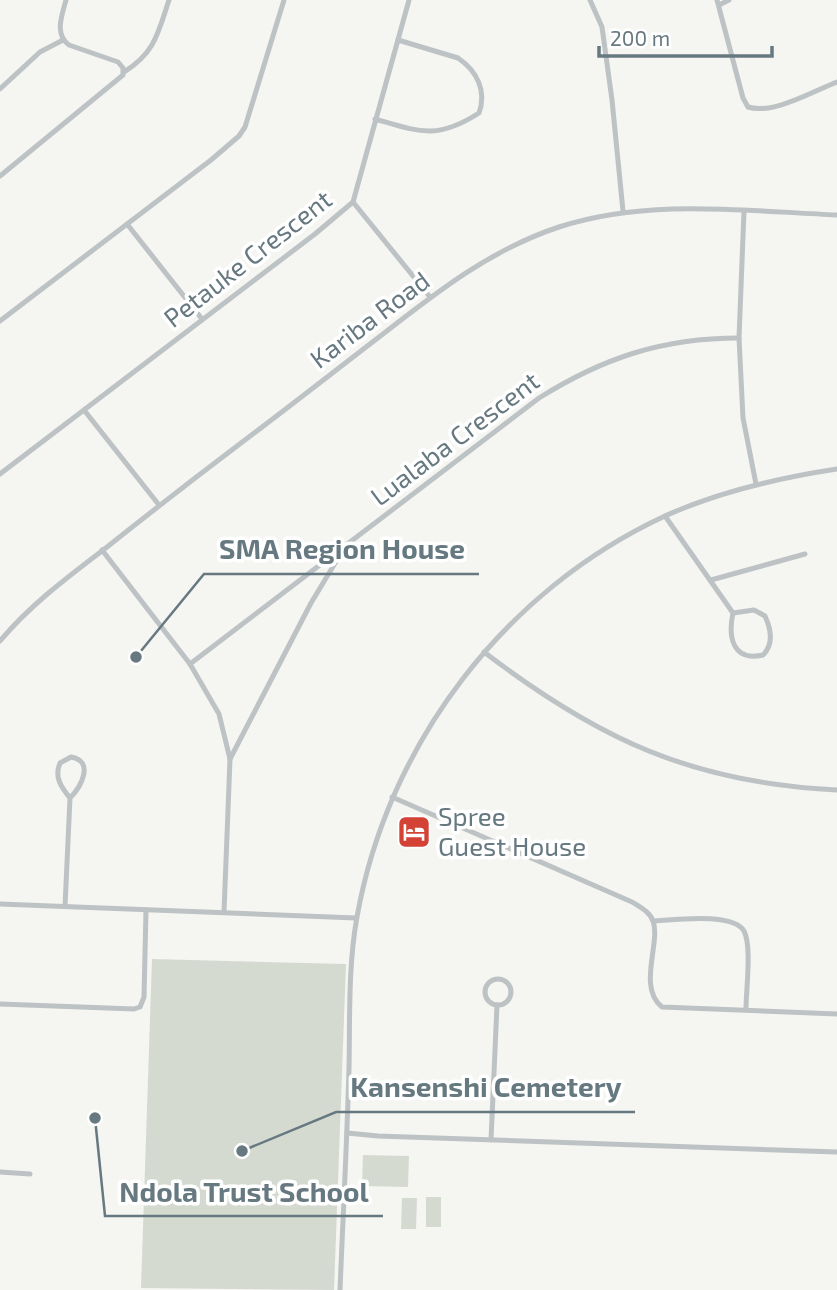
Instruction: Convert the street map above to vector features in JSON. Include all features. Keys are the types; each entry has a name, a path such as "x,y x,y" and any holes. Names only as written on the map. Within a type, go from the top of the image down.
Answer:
{"street":[{"path":"66,0 60,35 63,40 69,45 118,62 124,72"},
{"path":"0,176 92,102 124,72 141,61 159,31 169,0"},
{"path":"0,321 211,160 244,131 284,0"},
{"name":"Petauke Crescent","path":"0,474 315,234 353,202 410,0"},
{"path":"590,0 602,27 605,46 623,211"},
{"path":"729,0 718,2 743,98 748,107 773,107 837,82"},
{"path":"0,89 40,52 63,40"},
{"path":"375,119 419,131 441,131 479,113 483,102 482,91 473,69 458,58 398,40"},
{"path":"353,202 430,297"},
{"name":"Kariba Road","path":"0,641 38,601 159,505 430,297 504,249 559,227 623,211 646,209 837,215"},
{"path":"744,211 739,338 743,418 756,484"},
{"path":"127,224 202,319"},
{"name":"Lualaba Crescent","path":"190,664 539,398 583,373 633,352 660,345 714,338 739,338"},
{"path":"84,410 159,505"},
{"path":"340,1290 356,918 371,859 392,797 438,711 510,623 573,570 613,544 665,516 756,484 837,470"},
{"path":"665,516 733,613 729,633 731,642 747,655 763,655 768,650 771,634 765,616 754,610 733,613"},
{"path":"230,759 325,578 347,544"},
{"path":"102,550 190,664 215,705 230,759 224,912"},
{"path":"711,580 806,554"},
{"path":"316,568 325,578"},
{"path":"484,652 556,704 629,744 690,767 738,779 798,788 837,790"},
{"path":"65,906 71,798 82,785 84,770 77,758 71,757 60,763 57,776 71,798"},
{"path":"392,797 645,910 653,921 650,974 655,1001 662,1007 837,1014"},
{"path":"0,904 356,918"},
{"path":"0,1004 134,1009 140,1007 144,997 146,910"},
{"path":"653,921 703,919 732,922 740,926 746,933 746,1009"},
{"path":"495,980 505,982 510,991 507,1001 497,1005 492,1004 485,996 487,986 495,980"},
{"path":"491,1140 497,1005"},
{"path":"347,1133 837,1152"},
{"path":"0,1172 30,1174"}],"shaded area":[{"path":"152,959 346,964 334,1290 141,1288"},
{"path":"363,1155 409,1156 408,1187 362,1186"},
{"path":"426,1197 441,1197 441,1227 426,1227"},
{"path":"402,1198 417,1198 416,1229 401,1229"}],"place":[{"name":"SMA Region House","path":"136,657"},
{"name":"Spree Guest House","path":"414,832"},
{"name":"Ndola Trust School","path":"95,1118"},
{"name":"Kansenshi Cemetery","path":"242,1151"}]}
